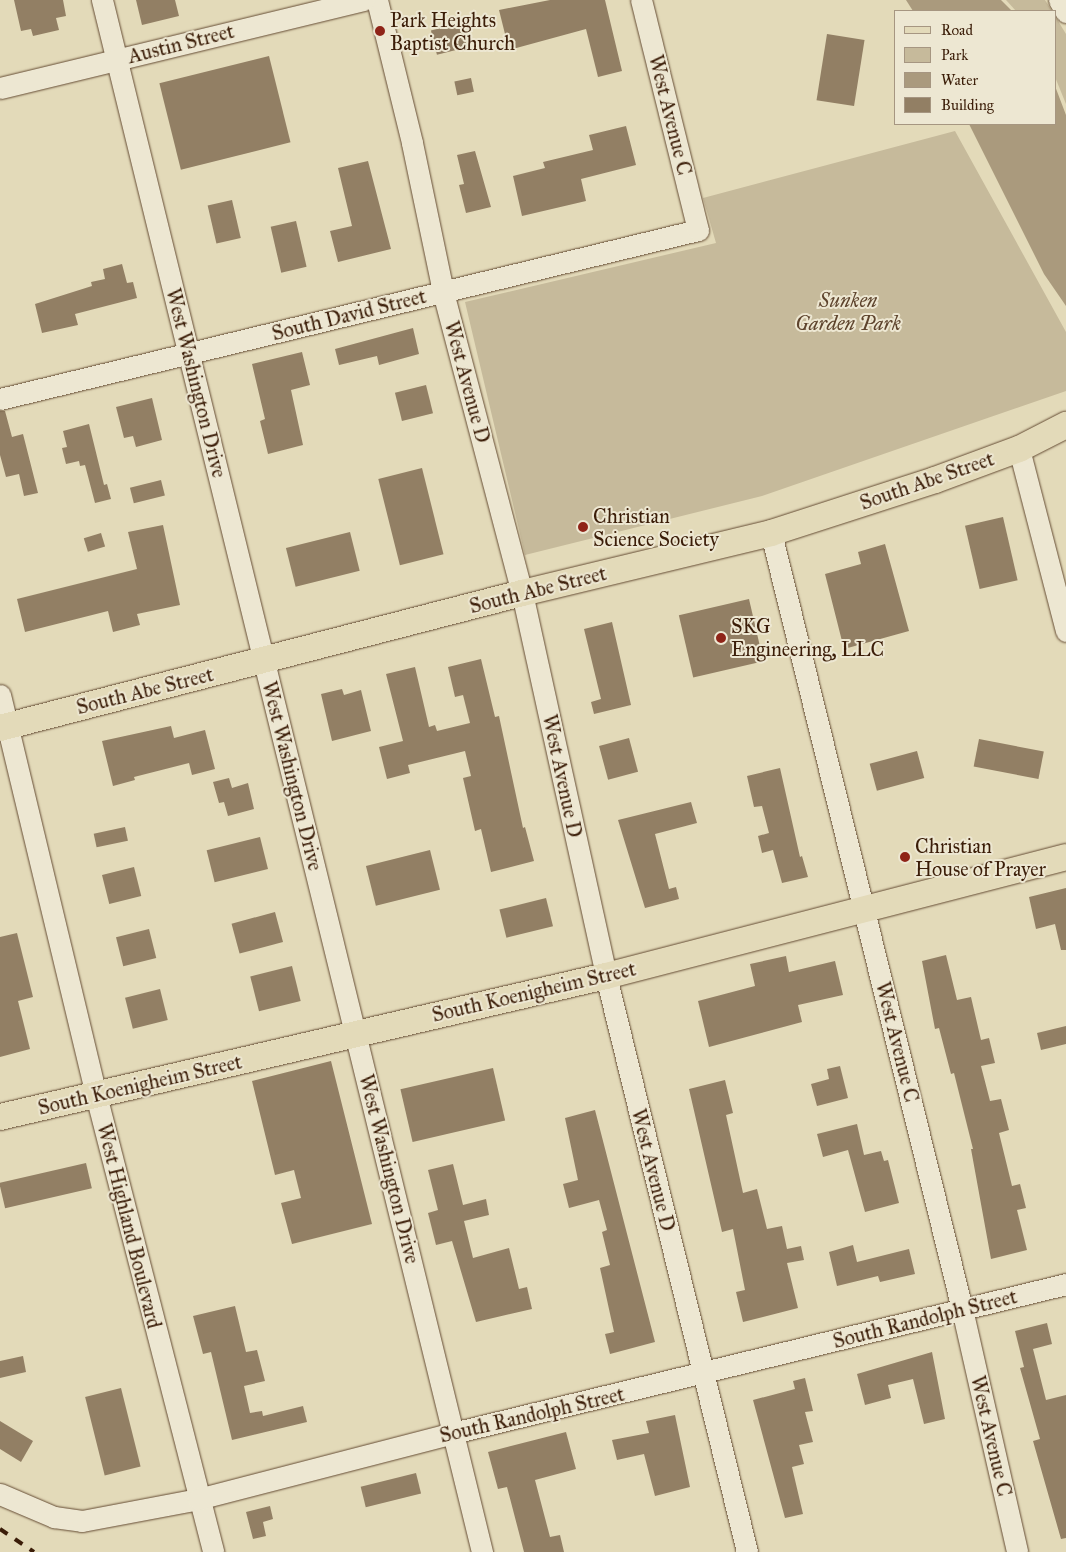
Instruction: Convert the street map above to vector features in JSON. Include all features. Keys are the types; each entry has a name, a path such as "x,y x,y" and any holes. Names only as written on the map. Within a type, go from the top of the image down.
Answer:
{"main road":[{"name":"South Abe Street","path":"4,727 522,593 771,533 936,480 1019,449 1056,430"},
{"name":"South Koenigheim Street","path":"0,1117 606,976 1066,857"}],"street":[{"name":"West Washington Drive","path":"102,0 482,1552"},
{"name":"Austin Street","path":"0,88 363,0"},
{"name":"West Avenue D","path":"377,0 412,143 443,292 522,593 606,976 747,1552"},
{"name":"West Avenue C","path":"641,0 698,230"},
{"path":"1059,0 1066,12"},
{"name":"South David Street","path":"0,399 698,230"},
{"path":"1019,449 1066,631"},
{"name":"West Avenue C","path":"771,533 962,1309 1017,1552"},
{"name":"West Highland Boulevard","path":"0,696 4,727 198,1499 213,1552"},
{"name":"South Randolph Street","path":"0,1494 54,1517 82,1521 198,1499 453,1433 703,1375 1066,1284"}],"green space":[{"path":"1006,0 1045,0 1051,10 1015,10"},
{"path":"1056,18 1066,34 1066,104 1056,79"},
{"name":"Sunken Garden Park","path":"955,131 1066,332 1066,391 762,496 525,555 465,302 716,243 703,198"}],"water":[{"path":"906,0 1001,0 1011,10 912,10"},
{"path":"1056,89 1066,115 1066,306 1044,274 970,125 1056,125"}],"building":[{"path":"14,0 63,0 66,16 56,18 59,30 33,36 31,29 21,31"},
{"path":"136,0 175,0 179,16 142,25"},
{"path":"550,0 605,0 622,71 598,77 586,29 509,50 499,10"},
{"path":"461,23 467,47 437,55 431,30"},
{"path":"827,34 865,40 854,106 817,100"},
{"path":"269,56 291,142 181,170 159,83"},
{"path":"471,78 474,92 457,95 454,82"},
{"path":"626,126 636,165 581,179 586,201 522,216 513,176 545,168 543,162 593,150 589,135"},
{"path":"475,151 491,207 466,213 459,185 464,184 457,155"},
{"path":"368,161 391,249 338,262 330,231 352,226 338,168"},
{"path":"232,200 241,238 216,244 208,206"},
{"path":"296,221 307,267 281,273 271,227"},
{"path":"122,264 127,283 133,282 137,298 75,314 78,325 42,333 35,304 92,286 91,282 105,279 103,269"},
{"path":"413,328 419,354 379,365 377,356 339,365 335,349"},
{"path":"302,352 310,385 291,390 303,445 268,454 260,421 265,419 252,364"},
{"path":"426,385 433,413 402,421 395,393"},
{"path":"152,398 162,440 136,447 133,436 124,438 116,407"},
{"path":"0,411 5,411 12,437 23,434 38,493 24,496 19,474 6,477 0,455"},
{"path":"89,424 104,485 107,484 111,499 95,503 85,465 80,466 79,461 66,464 62,448 67,447 63,431"},
{"path":"422,468 444,554 400,565 378,479"},
{"path":"161,480 165,496 134,503 130,488"},
{"path":"1003,517 1018,580 980,589 965,526"},
{"path":"163,525 180,605 137,614 140,625 113,632 108,611 25,632 17,599 137,569 128,532"},
{"path":"350,532 360,571 296,587 286,548"},
{"path":"101,533 105,546 88,552 84,538"},
{"path":"885,544 909,631 844,649 825,574 861,564 858,552"},
{"name":"SKG Engineering, LLC","path":"749,599 763,661 693,678 679,615"},
{"path":"612,622 631,705 594,714 591,702 601,699 584,629"},
{"path":"481,659 495,717 499,716 523,828 525,827 534,861 491,872 481,829 475,831 463,778 471,776 465,751 408,765 410,773 387,779 379,747 403,741 386,674 415,667 429,727 435,725 437,731 470,723 463,695 455,697 448,667"},
{"path":"342,689 344,695 361,690 371,731 332,741 321,694"},
{"path":"171,726 174,738 205,730 215,769 192,775 189,763 134,777 135,780 113,786 102,741"},
{"path":"629,738 638,772 608,780 599,746"},
{"path":"979,739 1044,752 1038,779 974,766"},
{"path":"917,751 924,778 877,791 870,764"},
{"path":"780,768 800,857 802,856 808,877 782,883 773,850 762,853 758,836 769,833 762,806 754,807 747,776"},
{"path":"229,778 232,788 248,783 254,809 228,816 224,802 219,803 213,782"},
{"path":"691,802 697,823 655,834 669,889 676,887 679,899 645,908 618,820"},
{"path":"125,827 128,841 97,847 94,834"},
{"path":"260,837 268,869 215,882 207,850"},
{"path":"430,850 440,890 376,906 366,866"},
{"path":"134,867 141,896 109,904 102,875"},
{"path":"1066,888 1066,950 1061,950 1055,924 1036,929 1029,897"},
{"path":"546,898 553,926 506,938 499,910"},
{"path":"275,912 283,942 240,954 232,924"},
{"path":"149,929 156,958 123,966 116,937"},
{"path":"17,933 33,997 18,1001 30,1049 0,1057 0,937"},
{"path":"946,955 957,1000 971,997 981,1040 989,1038 995,1063 981,1066 990,1101 1001,1099 1009,1130 999,1133 1012,1186 1020,1184 1026,1208 1017,1210 1027,1250 991,1259 971,1149 973,1149 954,1073 951,1074 939,1028 935,1029 922,961"},
{"path":"786,956 789,972 835,961 843,995 798,1005 802,1022 709,1047 698,1001 755,986 750,964"},
{"path":"292,966 301,1001 259,1011 250,976"},
{"path":"160,989 168,1020 133,1029 125,998"},
{"path":"1066,1026 1066,1044 1041,1050 1037,1033"},
{"path":"331,1061 372,1224 292,1244 281,1203 301,1198 294,1170 275,1175 252,1081"},
{"path":"840,1066 848,1098 817,1106 811,1084 829,1079 827,1069"},
{"path":"493,1068 505,1121 413,1142 400,1089"},
{"path":"725,1080 733,1113 726,1115 743,1193 757,1189 767,1229 782,1226 787,1249 801,1246 804,1260 787,1263 798,1308 743,1322 736,1292 745,1290 733,1229 722,1232 689,1089"},
{"path":"595,1110 655,1342 610,1354 605,1334 614,1332 600,1268 610,1265 602,1232 607,1230 599,1200 569,1208 563,1184 578,1180 565,1118"},
{"path":"857,1124 864,1155 881,1151 884,1161 888,1160 899,1203 865,1212 848,1150 823,1157 817,1134"},
{"path":"86,1163 92,1188 5,1208 0,1183"},
{"path":"453,1164 463,1205 486,1199 489,1215 464,1221 473,1258 509,1248 519,1289 527,1287 532,1309 476,1322 452,1241 436,1245 428,1213 438,1210 428,1170"},
{"path":"853,1245 857,1262 909,1249 915,1274 880,1282 878,1276 837,1286 829,1252"},
{"path":"235,1306 246,1352 257,1350 265,1381 244,1386 250,1413 262,1411 263,1416 303,1406 307,1422 232,1440 211,1352 203,1354 193,1316"},
{"path":"1047,1323 1052,1344 1033,1349 1046,1400 1066,1395 1066,1538 1061,1539 1033,1441 1040,1439 1020,1368 1024,1367 1015,1331"},
{"path":"932,1352 945,1419 924,1424 913,1379 888,1385 891,1398 865,1405 857,1374"},
{"path":"23,1356 26,1372 0,1378 0,1361"},
{"path":"805,1378 813,1411 805,1412 813,1442 799,1445 804,1464 792,1467 803,1514 785,1518 753,1400 795,1389 793,1381"},
{"path":"121,1388 141,1467 105,1476 85,1397"},
{"path":"675,1415 690,1487 655,1496 644,1454 617,1460 612,1440 649,1433 646,1421"},
{"path":"0,1421 33,1441 21,1462 0,1449"},
{"path":"566,1432 576,1469 535,1480 550,1537 560,1535 564,1552 524,1552 507,1487 498,1489 488,1452"},
{"path":"416,1473 421,1493 366,1507 361,1487"},
{"path":"270,1506 273,1519 263,1522 266,1536 253,1539 246,1512"}],"railway":[{"path":"0,1529 34,1552"}],"place":[{"name":"Park Heights Baptist Church","path":"380,31"},
{"name":"Christian Science Society","path":"583,527"},
{"name":"SKG Engineering, LLC","path":"721,638"},
{"name":"Christian House of Prayer","path":"905,857"}]}
